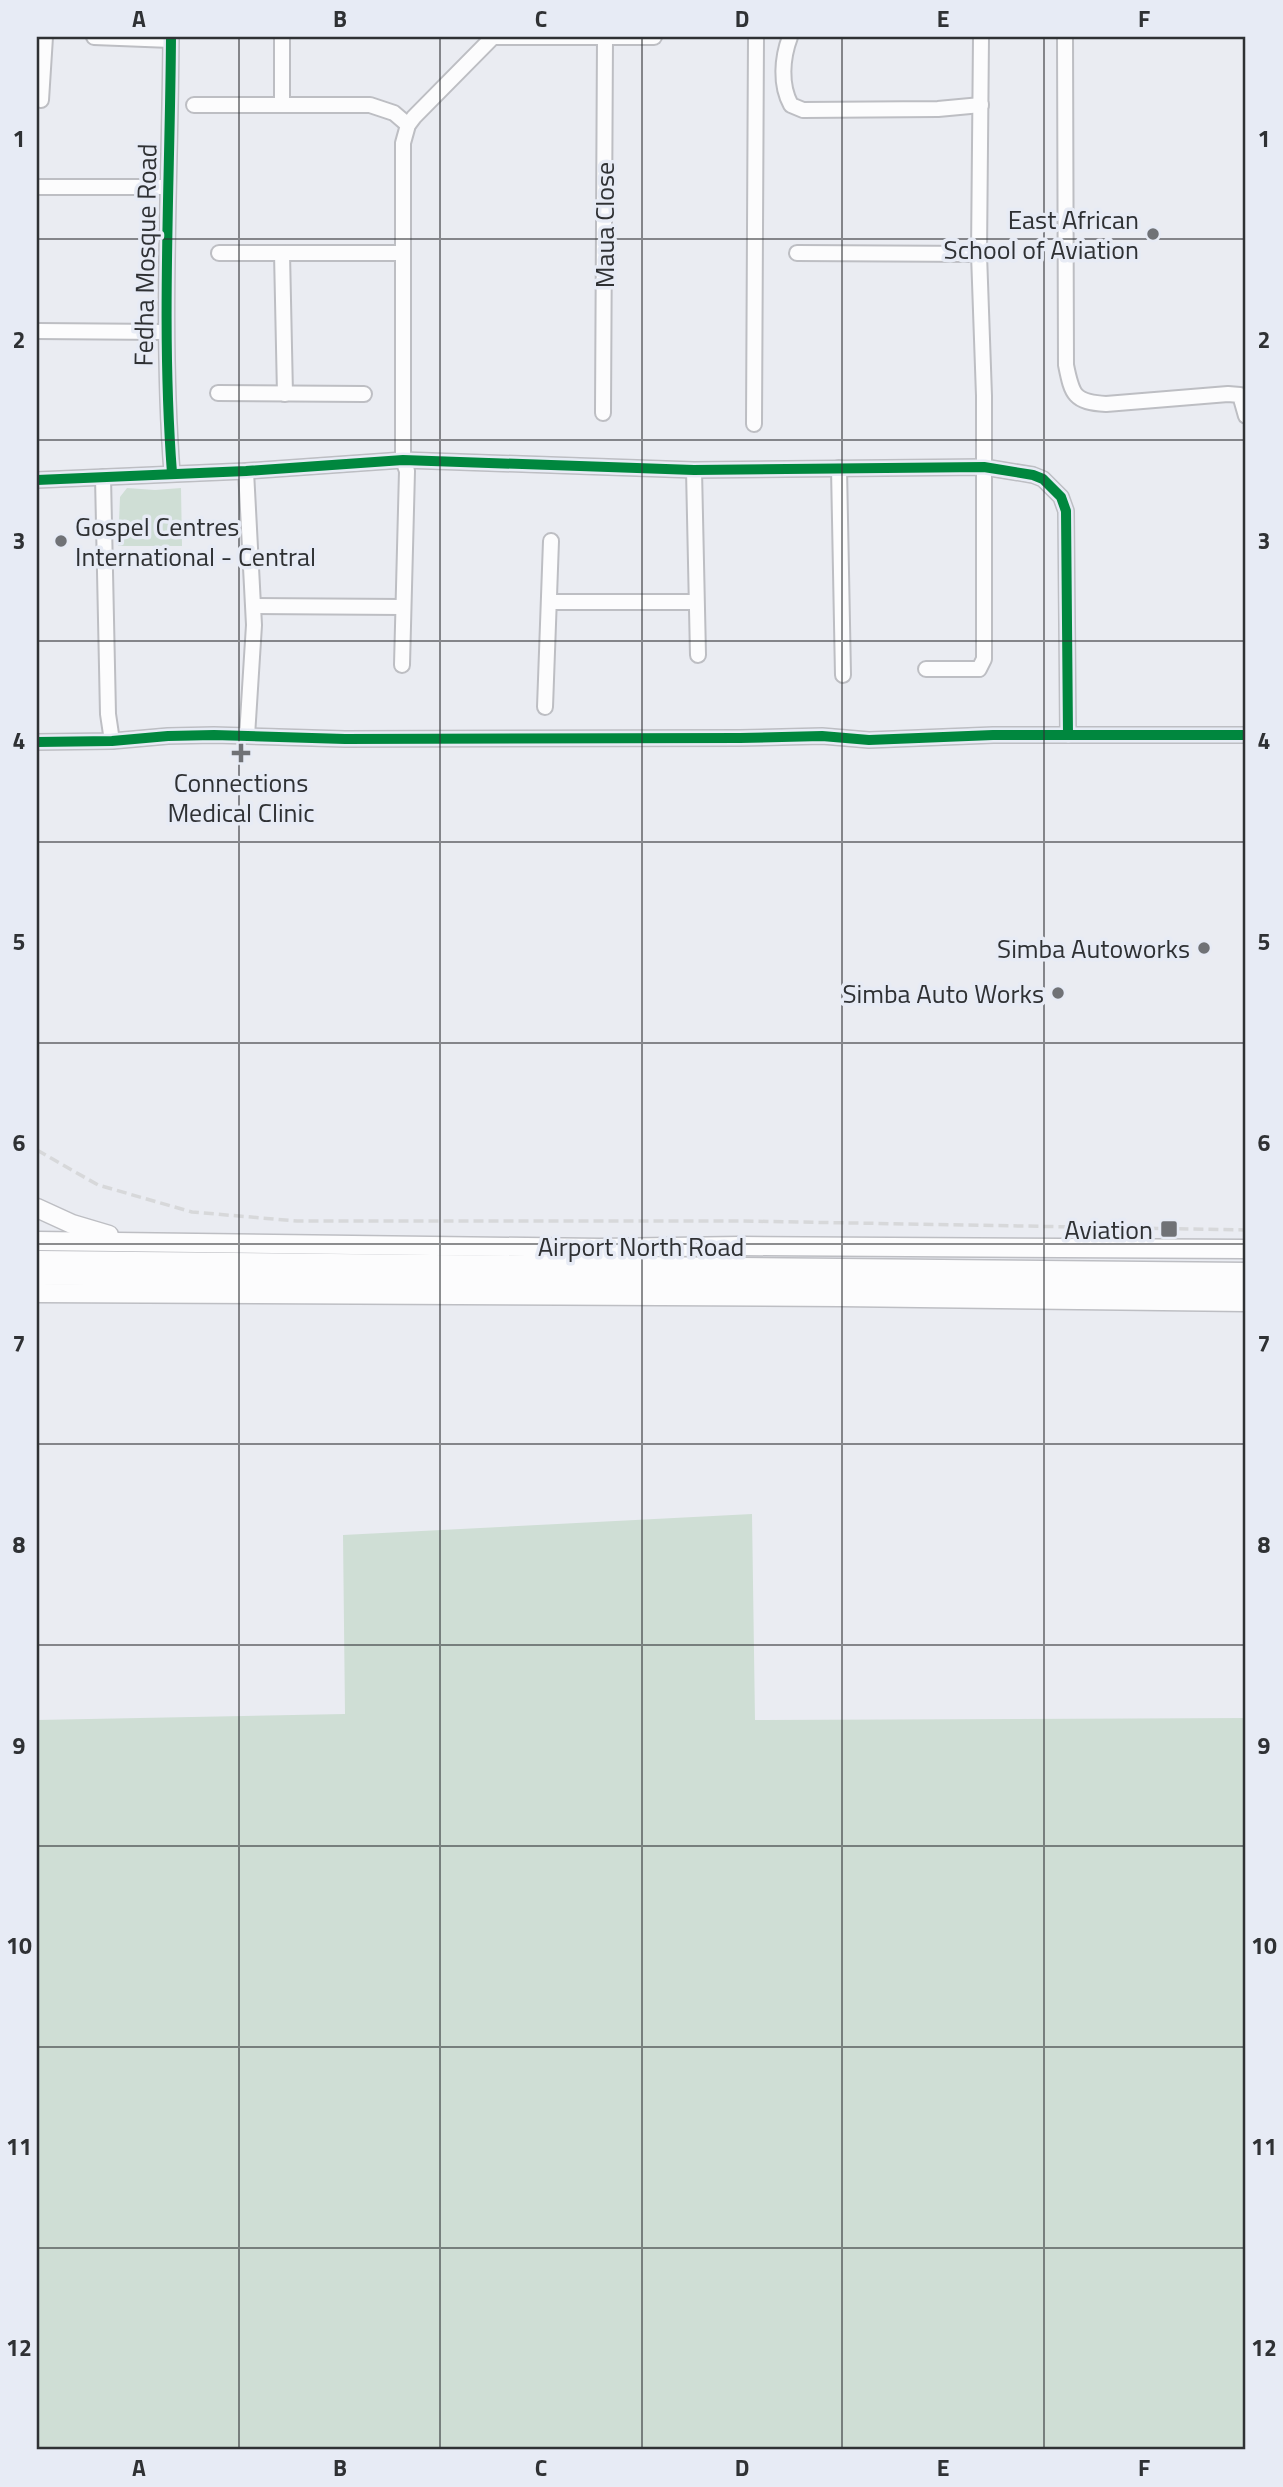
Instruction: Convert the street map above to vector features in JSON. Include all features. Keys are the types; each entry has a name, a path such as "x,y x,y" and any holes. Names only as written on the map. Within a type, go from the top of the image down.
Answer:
{"main road":[{"path":"37,1208 94,1231 137,1241"},
{"name":"Airport North Road","path":"37,1241 600,1248 767,1246 1246,1250"},
{"path":"445,1264 499,1255 600,1248"},
{"name":"Airport North Road","path":"37,1260 229,1271 552,1279 1246,1286"},
{"name":"Airport North Road","path":"37,1275 445,1264 1246,1272"},
{"name":"Airport North Road","path":"37,1293 1246,1302"}],"street":[{"path":"41,100 45,37"},
{"path":"94,37 171,38"},
{"path":"282,37 282,105"},
{"path":"402,665 407,498 407,471 402,460 403,143 408,125 492,37 654,37"},
{"path":"754,424 756,37"},
{"path":"790,37 786,46 784,90 790,104 803,110 938,109 981,104"},
{"path":"926,669 975,670 982,666 985,639 982,635 984,396 979,254 981,37"},
{"path":"1065,37 1066,365 1070,388 1079,399 1088,403 1106,404 1240,395 1246,416"},
{"name":"Fedha Mosque Road","path":"171,38 165,332 166,398 172,473"},
{"name":"Maua Close","path":"603,413 605,38"},
{"path":"194,105 370,105 394,113 408,125"},
{"path":"37,187 167,187"},
{"path":"219,253 403,253"},
{"path":"282,253 285,394"},
{"path":"797,253 979,254"},
{"path":"37,331 165,332"},
{"path":"218,393 364,394"},
{"path":"37,480 246,471 402,460 694,470 984,467 1033,475 1043,480 1061,497 1066,511 1068,735"},
{"path":"839,468 843,675"},
{"path":"694,470 698,655"},
{"path":"246,471 254,606 254,646 247,736"},
{"path":"103,477 108,714 112,741"},
{"path":"545,707 551,541"},
{"path":"549,601 695,602"},
{"path":"254,606 402,607"},
{"path":"37,742 112,741 168,736 358,739 799,736 869,740 993,735 1246,735"}],"shaded area":[{"path":"127,488 181,488 182,546 118,546 120,497"},
{"path":"752,1514 755,1720 1246,1718 1246,2450 37,2450 37,1720 345,1714 343,1535"}],"railway":[{"path":"37,1150 98,1185 192,1212 297,1221 741,1221 1246,1230"}],"cycle path":[{"path":"171,37 167,364 172,473"},
{"path":"37,480 246,471 403,460 694,470 984,467 1033,475 1043,479 1061,497 1066,511 1068,735"},
{"path":"37,742 214,735 345,739 822,736 869,740 993,735 1246,735"}],"place":[{"name":"East African School of Aviation","path":"1153,234"},
{"name":"Gospel Centres International - Central","path":"61,541"},
{"name":"Connections Medical Clinic","path":"241,753"},
{"name":"Simba Autoworks","path":"1204,948"},
{"name":"Simba Auto Works","path":"1058,993"},
{"name":"Aviation","path":"1169,1229"}]}
